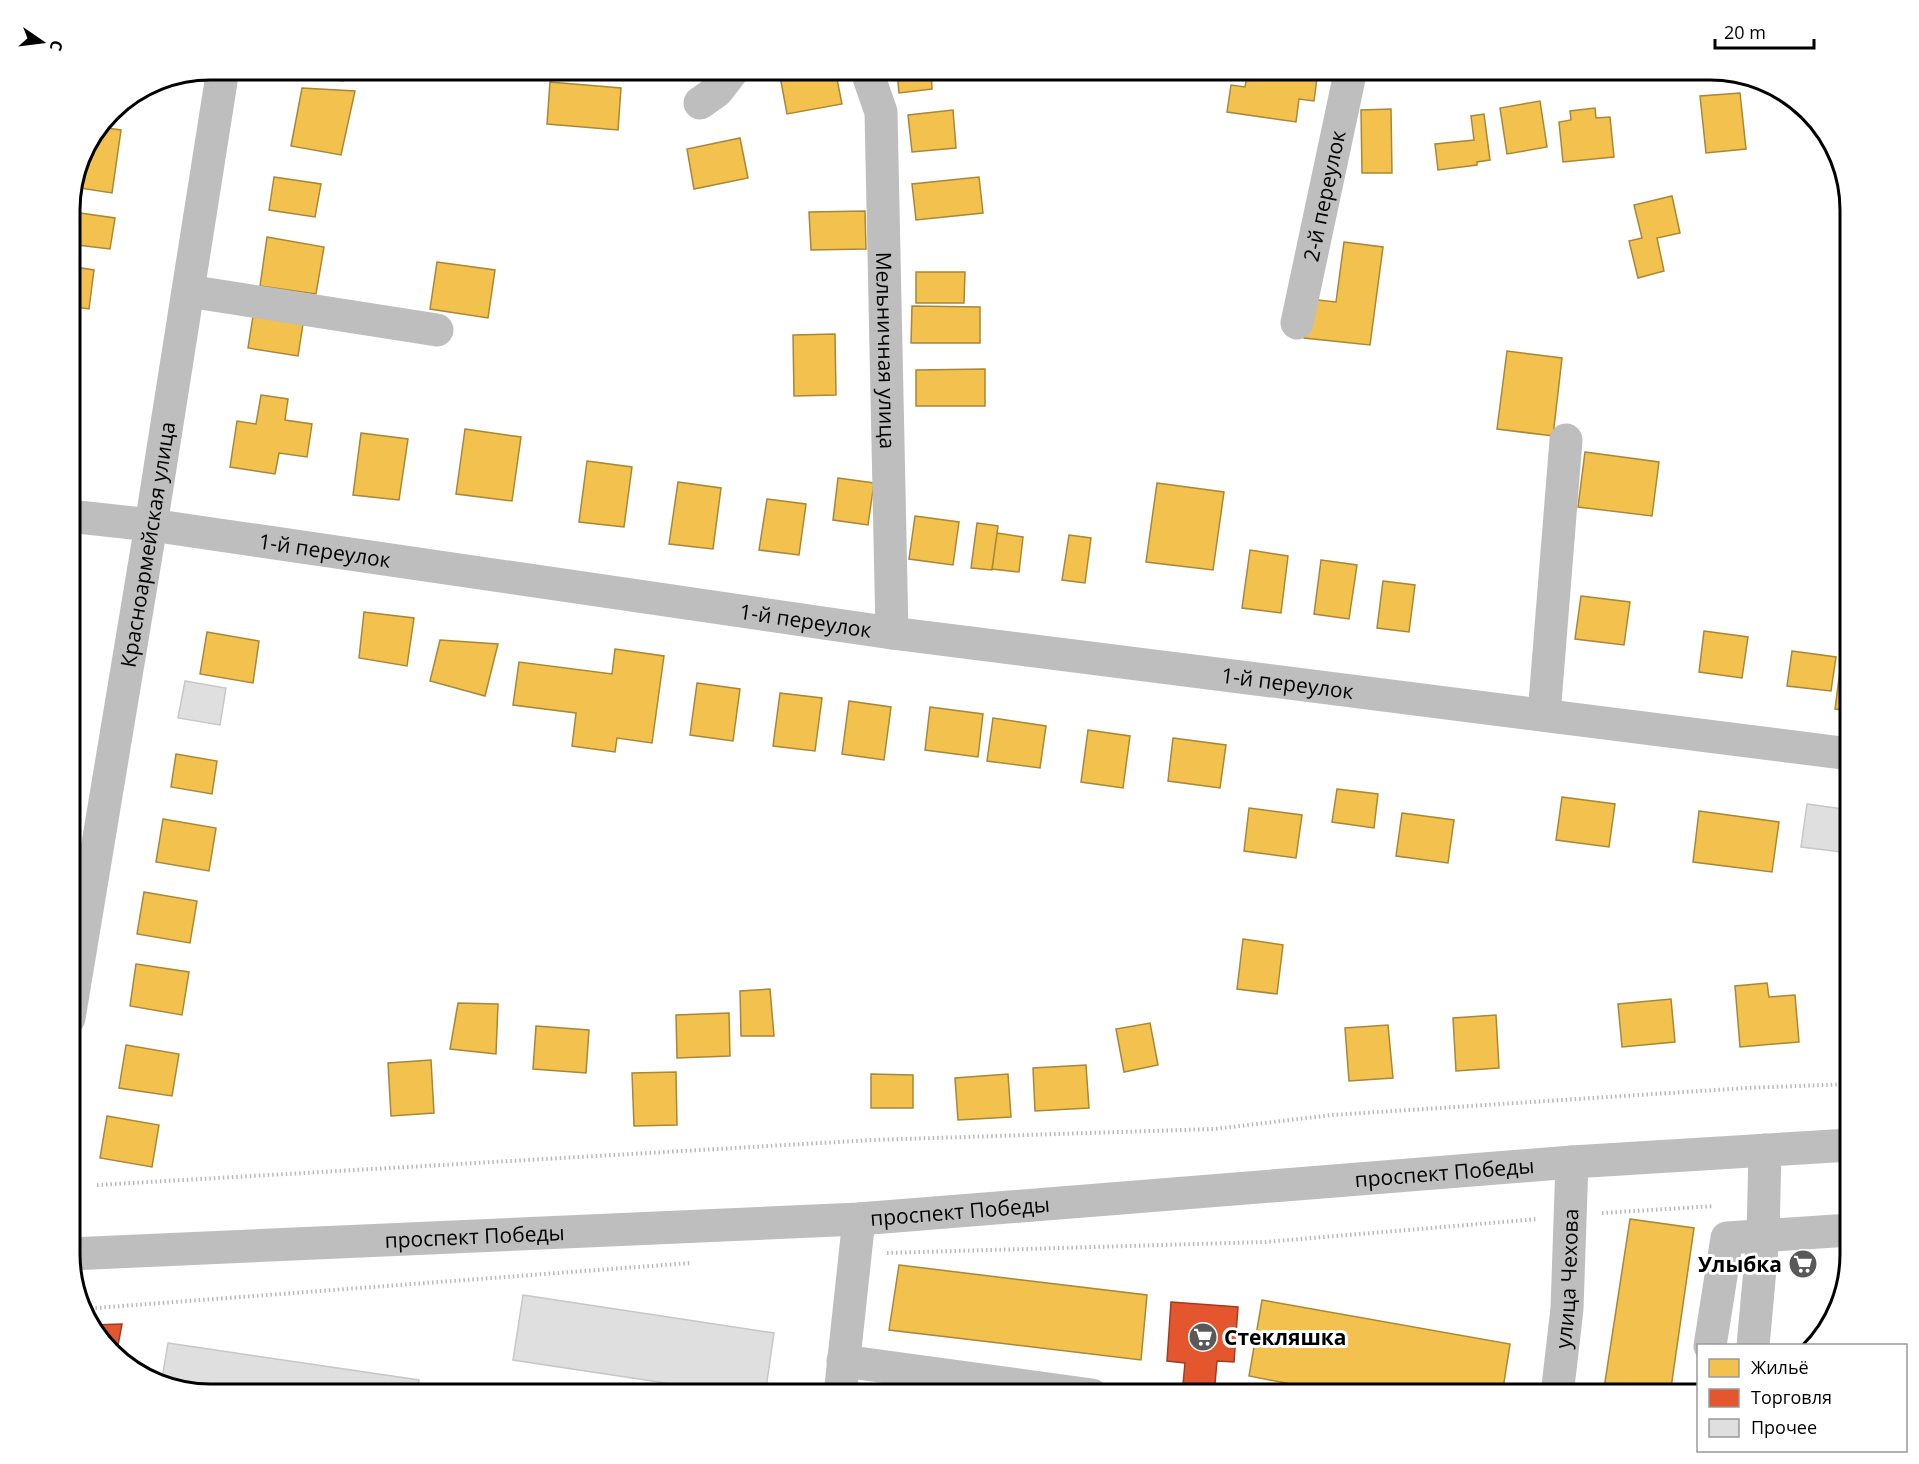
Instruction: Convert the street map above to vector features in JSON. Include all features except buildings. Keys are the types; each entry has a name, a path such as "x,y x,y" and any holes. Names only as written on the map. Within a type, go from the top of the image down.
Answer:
{"street":[{"name":"Красноармейская улица","path":"80,952 151,525 221,80"},
{"path":"700,103 717,91 726,80"},
{"name":"Мельничная улица","path":"870,80 880,112 892,633"},
{"name":"2-й переулок","path":"1297,322 1349,80"},
{"path":"188,291 437,330"},
{"path":"1544,715 1566,440"},
{"name":"1-й переулок","path":"80,517 151,525 892,633 1840,753"},
{"name":"проспект Победы","path":"80,1254 859,1219 1572,1162 1840,1146"},
{"path":"1753,1344 1764,1236 1765,1150"},
{"name":"улица Чехова","path":"1558,1384 1567,1309 1572,1162"},
{"path":"841,1384 859,1219"},
{"path":"1710,1344 1727,1238 1840,1231"},
{"path":"843,1361 988,1384"}],"path":[{"path":"97,1185 872,1140 1214,1129 1332,1115 1746,1088 1840,1084"},
{"path":"855,1254 1265,1242 1570,1216 1764,1203"},
{"path":"91,1308 694,1262"}],"place":[{"name":"Улыбка","path":"1803,1264"},
{"name":"Стекляшка","path":"1203,1337"}]}
